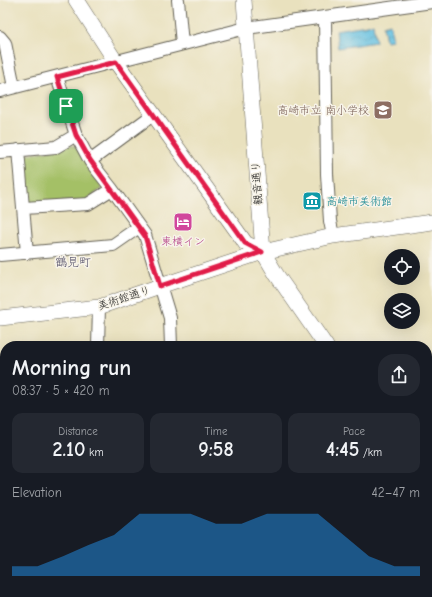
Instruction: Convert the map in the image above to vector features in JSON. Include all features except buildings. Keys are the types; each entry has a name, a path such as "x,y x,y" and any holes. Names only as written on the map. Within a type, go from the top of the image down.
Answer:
{"street":[{"path":"76,0 116,62 245,243 262,252"},
{"path":"178,0 182,44"},
{"name":"観音通り","path":"244,0 262,252 323,341"},
{"path":"0,91 246,28 432,2"},
{"path":"325,17 328,174 330,221 333,236"},
{"path":"0,37 5,43 14,87"},
{"path":"57,77 76,135 90,160 145,236 170,318 171,341"},
{"path":"90,160 154,114"},
{"path":"0,152 56,147 76,135"},
{"path":"18,150 27,253"},
{"path":"24,208 88,204 112,189"},
{"name":"美術館通り","path":"0,318 99,307 262,252 333,236 432,222"},
{"path":"0,255 113,245 139,227"},
{"path":"98,341 99,307"}],"green space":[{"path":"68,146 75,146 102,184 101,189 85,201 31,204 27,201 23,159 27,155"}],"water":[{"path":"373,24 376,42 338,48 336,30"},
{"path":"390,24 393,40 386,41 383,26"}],"place":[{"name":"高崎市立 南小学校","path":"383,110"},
{"name":"高崎市美術館","path":"312,201"},
{"name":"東横イン","path":"183,222"}],"district":[{"name":"鶴見町","path":"73,262"}],"route":[{"path":"116,62 245,243 262,252 160,286 145,236 90,160 76,135 66,106 57,77 116,62"}]}
